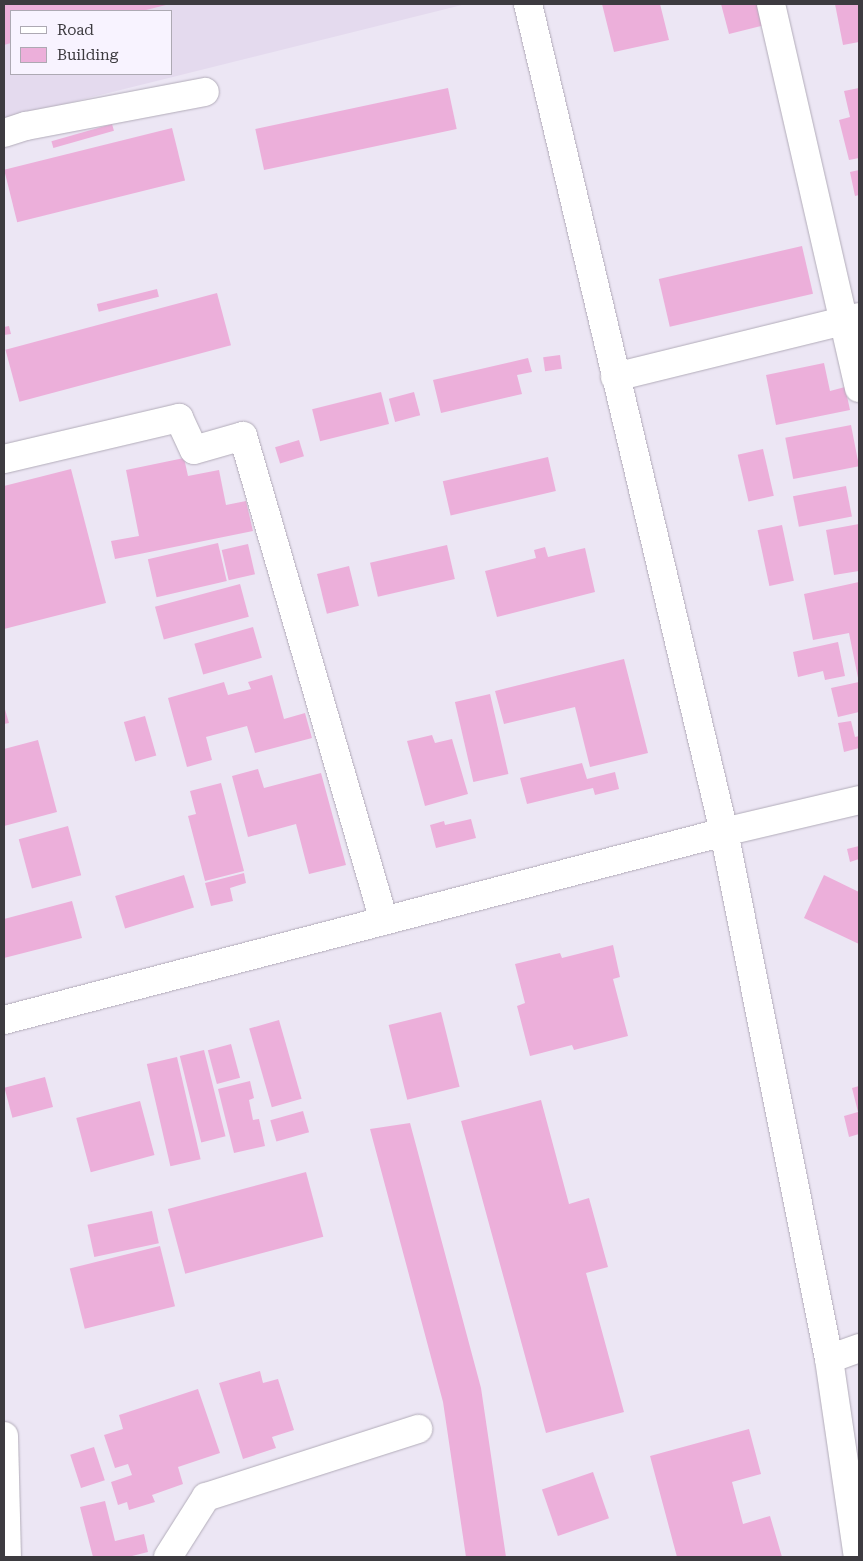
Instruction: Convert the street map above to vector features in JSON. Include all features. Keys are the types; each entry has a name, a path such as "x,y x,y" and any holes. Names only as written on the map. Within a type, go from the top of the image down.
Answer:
{"street":[{"path":"528,4 724,832 829,1359 858,1557"},
{"path":"771,4 851,318 859,388"},
{"path":"4,133 26,126 205,92"},
{"path":"615,377 851,318"},
{"path":"4,459 179,418 194,450 243,436 384,921"},
{"path":"4,1020 724,832 859,800"},
{"path":"829,1359 859,1348"},
{"path":"168,1557 206,1497 418,1429"},
{"path":"4,1436 7,1557"}],"shaded area":[{"path":"4,4 466,4 4,119"}],"building":[{"path":"4,4 170,4 146,10 10,10 10,43 4,45"},
{"path":"602,4 660,4 669,40 614,52"},
{"path":"721,4 760,4 765,25 729,34"},
{"path":"835,4 859,4 859,42 843,45"},
{"path":"448,88 457,129 264,170 255,129"},
{"path":"859,88 859,158 849,160 839,120 850,117 844,91"},
{"path":"112,124 114,131 53,148 51,141"},
{"path":"172,128 185,180 17,222 4,170"},
{"path":"859,170 859,195 855,196 850,172"},
{"path":"802,246 813,294 670,327 659,279"},
{"path":"157,289 159,297 99,312 97,304"},
{"path":"217,293 231,345 19,402 5,350"},
{"path":"9,326 11,334 4,335 4,327"},
{"path":"560,355 562,369 545,371 543,357"},
{"path":"528,358 532,372 517,375 522,394 441,413 433,380"},
{"path":"824,363 830,391 845,387 850,410 776,425 766,375"},
{"path":"381,392 389,424 320,441 312,409"},
{"path":"414,392 420,415 395,422 389,399"},
{"path":"851,425 859,466 793,479 785,438"},
{"path":"299,440 304,456 280,464 275,447"},
{"path":"763,449 774,496 748,502 738,455"},
{"path":"548,457 556,491 451,515 443,481"},
{"path":"184,458 188,476 219,470 226,505 246,501 253,531 115,559 111,541 139,536 126,470"},
{"path":"71,469 106,603 4,629 4,486"},
{"path":"846,486 852,516 799,527 793,496"},
{"path":"859,524 859,571 834,575 826,530"},
{"path":"782,525 794,581 769,586 758,530"},
{"path":"218,543 227,581 157,597 148,559"},
{"path":"248,544 255,574 229,580 222,550"},
{"path":"447,545 455,579 378,597 370,563"},
{"path":"545,547 548,557 585,548 595,592 497,617 485,571 536,558 534,550"},
{"path":"349,566 359,606 327,614 317,574"},
{"path":"859,582 858,678 849,633 813,640 804,594"},
{"path":"240,584 249,617 164,640 155,607"},
{"path":"253,627 262,658 203,675 194,644"},
{"path":"838,642 845,676 825,680 823,671 798,677 793,652"},
{"path":"624,659 648,753 590,767 575,707 504,724 495,691"},
{"path":"272,675 284,719 305,713 312,738 255,753 247,726 206,737 212,760 187,767 168,698 224,682 228,695 251,689 248,682"},
{"path":"859,682 859,712 838,717 831,688"},
{"path":"490,694 508,774 473,782 455,702"},
{"path":"4,706 9,723 4,724"},
{"path":"145,716 156,755 135,761 124,722"},
{"path":"851,721 855,737 859,736 859,748 844,752 838,723"},
{"path":"432,735 435,743 452,739 468,794 425,806 407,741"},
{"path":"38,740 57,812 4,826 4,749"},
{"path":"582,763 587,779 615,772 619,789 595,795 593,788 527,804 520,778"},
{"path":"258,769 264,788 321,773 346,865 309,874 296,824 248,837 232,776"},
{"path":"221,783 244,871 205,881 188,816 196,814 190,791"},
{"path":"471,819 476,838 436,848 430,825 444,821 445,825"},
{"path":"68,826 81,875 32,888 19,839"},
{"path":"859,846 859,859 850,862 847,849"},
{"path":"244,873 246,883 230,888 233,901 211,906 205,883"},
{"path":"184,875 194,908 125,929 115,896"},
{"path":"824,875 859,892 859,944 804,918"},
{"path":"72,901 82,938 4,958 4,919"},
{"path":"613,945 620,977 613,979 628,1036 574,1050 572,1045 530,1056 517,1006 525,1003 515,964 560,953 562,958"},
{"path":"441,1012 460,1087 407,1100 389,1025"},
{"path":"279,1020 302,1099 272,1107 249,1029"},
{"path":"231,1044 240,1078 217,1084 208,1050"},
{"path":"204,1050 226,1136 201,1142 180,1056"},
{"path":"177,1057 201,1159 170,1166 147,1064"},
{"path":"45,1077 53,1107 12,1118 4,1088"},
{"path":"250,1081 254,1098 249,1100 253,1120 259,1119 265,1146 234,1153 218,1089"},
{"path":"859,1086 859,1134 849,1137 844,1116 858,1112 852,1088"},
{"path":"541,1100 569,1204 589,1198 608,1267 586,1273 624,1412 546,1433 461,1121"},
{"path":"140,1101 154,1155 91,1172 76,1118"},
{"path":"303,1111 309,1132 276,1142 270,1120"},
{"path":"410,1123 481,1388 506,1557 466,1557 443,1402 370,1129"},
{"path":"306,1172 323,1237 185,1274 168,1209"},
{"path":"152,1211 159,1243 94,1257 87,1225"},
{"path":"160,1246 175,1306 85,1329 70,1268"},
{"path":"260,1371 263,1383 278,1379 294,1430 272,1437 276,1448 243,1459 219,1383"},
{"path":"198,1389 220,1453 178,1467 183,1484 152,1495 155,1502 129,1510 127,1502 118,1505 111,1482 132,1475 128,1464 115,1468 104,1435 123,1429 119,1415"},
{"path":"749,1429 761,1474 732,1482 743,1524 770,1516 782,1557 677,1557 650,1456"},
{"path":"94,1447 105,1480 81,1488 70,1455"},
{"path":"593,1472 609,1518 558,1536 542,1490"},
{"path":"105,1501 115,1541 144,1534 148,1552 128,1557 93,1557 80,1507"}]}
